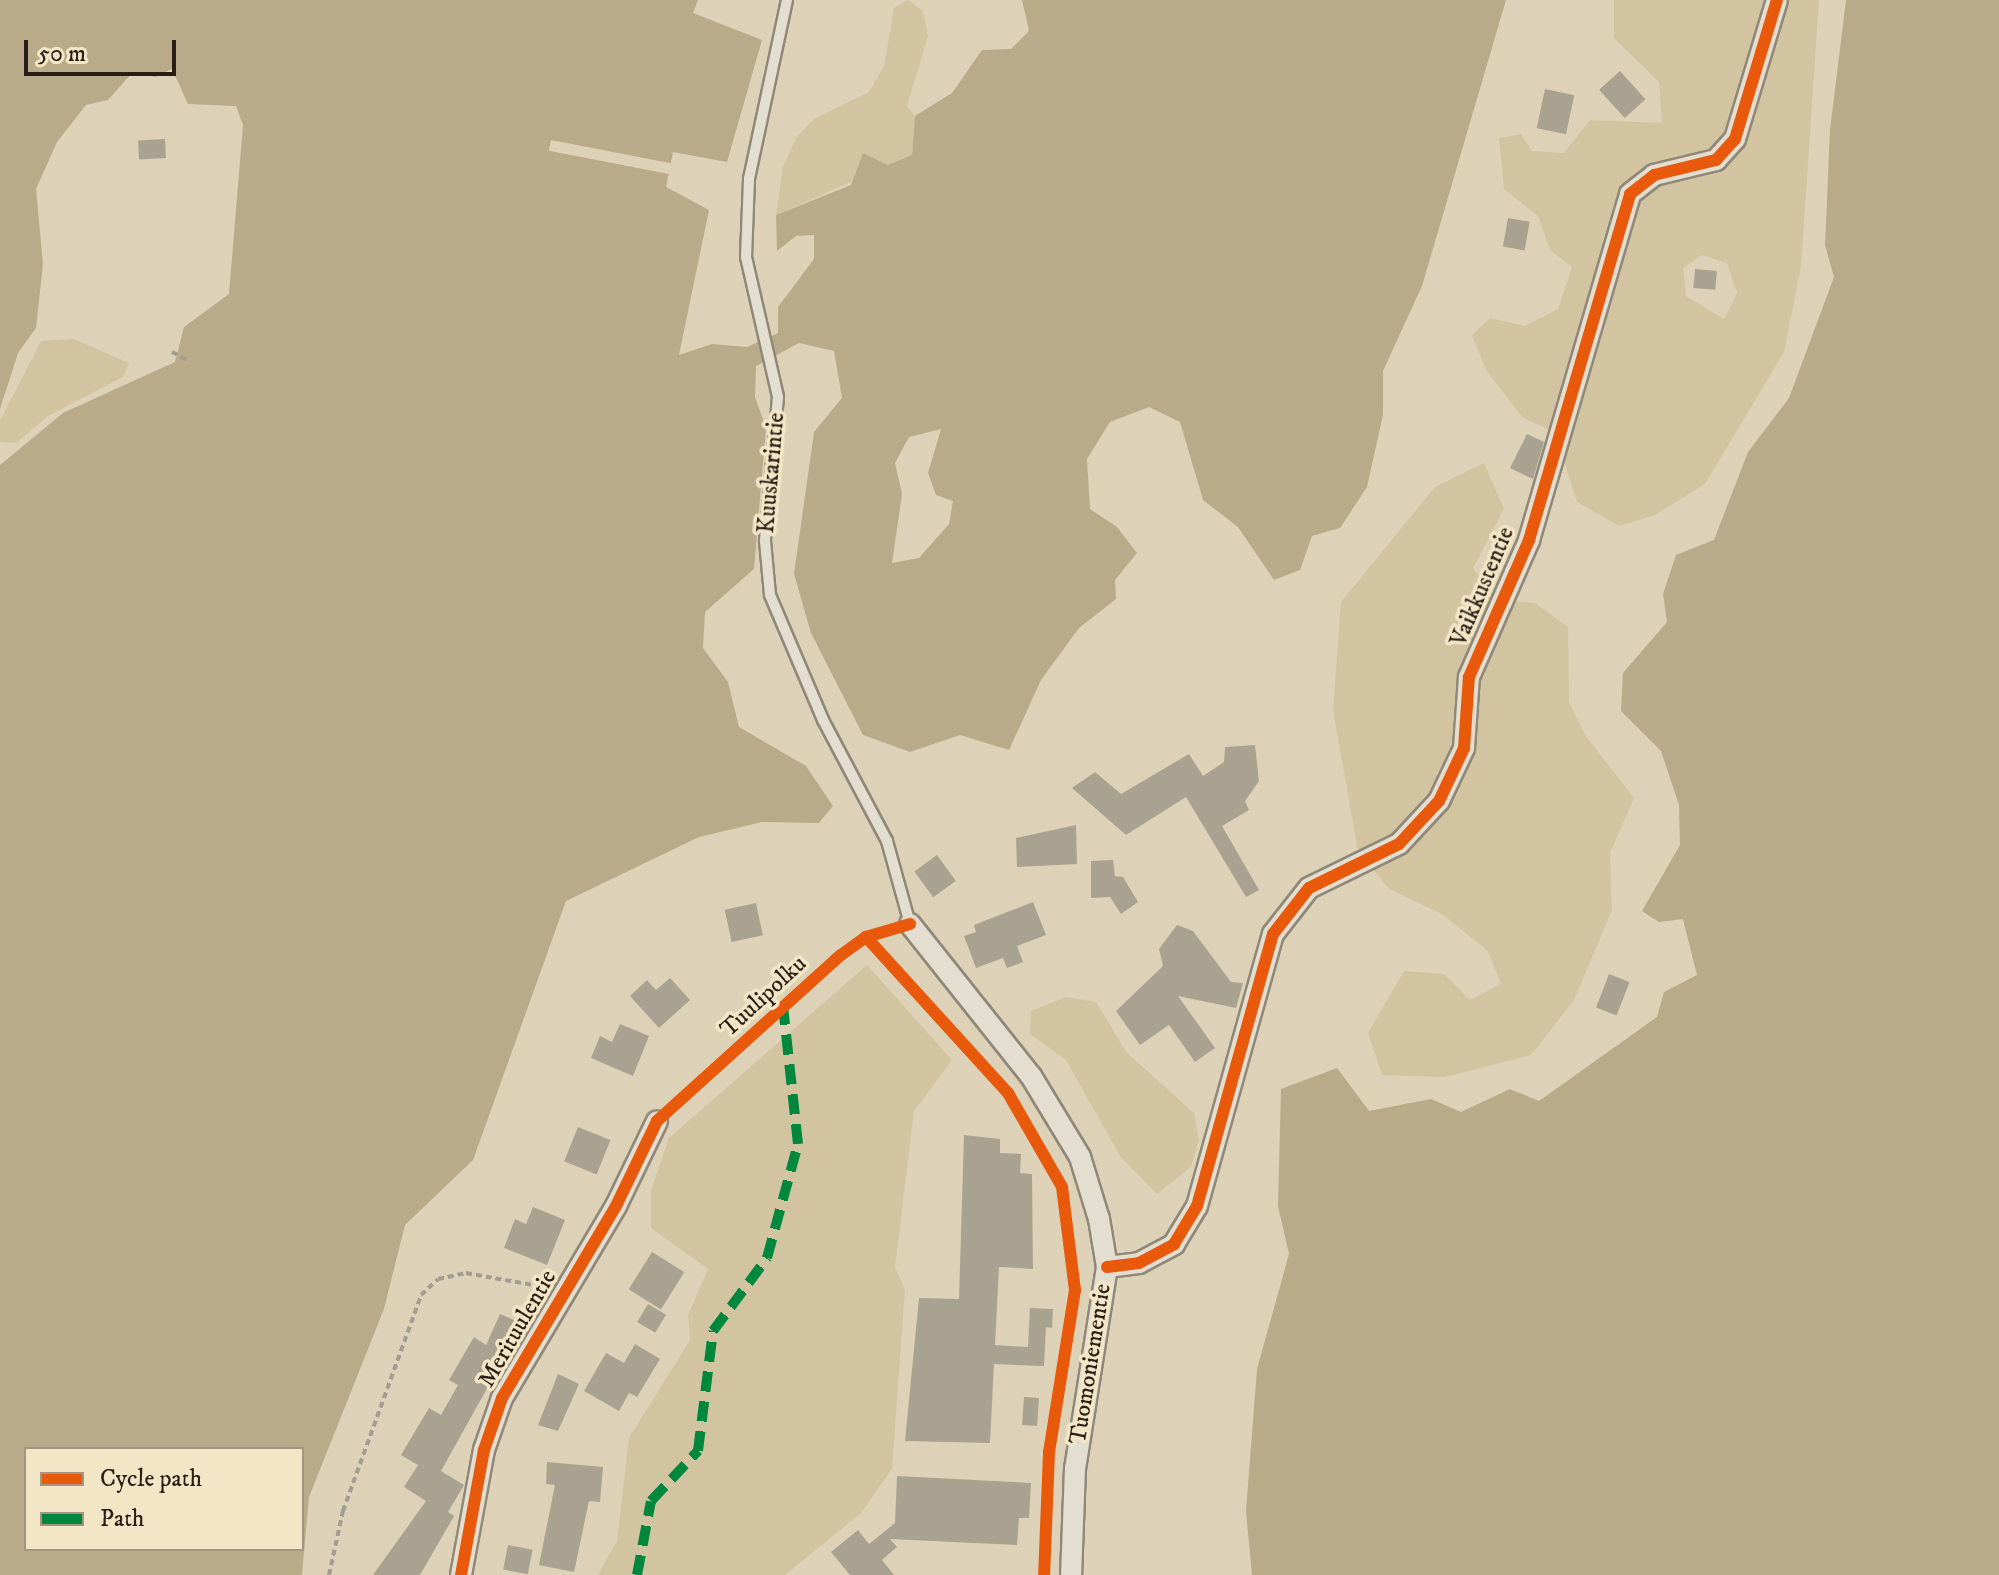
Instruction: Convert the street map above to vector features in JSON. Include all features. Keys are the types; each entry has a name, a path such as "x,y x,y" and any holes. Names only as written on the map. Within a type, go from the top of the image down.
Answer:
{"street":[{"name":"Vaikkustentie","path":"1107,1267 1139,1263 1174,1244 1197,1206 1273,934 1309,888 1399,844 1439,801 1464,748 1469,677 1529,540 1630,194 1654,175 1716,160 1735,139 1777,0"},
{"name":"Tuomoniementie","path":"910,924 1031,1076 1080,1157 1107,1267 1075,1468 1071,1575"},
{"name":"Merituulentie","path":"461,1575 484,1450 502,1398 562,1291 616,1206 657,1121"}],"lane":[{"name":"Kuuskarintie","path":"787,0 749,179 746,257 778,397 765,541 770,595 776,621 887,841 910,924"}],"path":[{"path":"172,352 188,360"},
{"path":"329,1575 343,1511 421,1295 438,1279 466,1273 562,1291"}],"shaded area":[{"path":"0,0 698,0 693,13 762,40 727,162 673,152 666,187 709,210 679,355 712,344 747,347 778,333 778,307 814,259 814,235 796,236 777,251 776,215 851,185 863,153 888,165 912,155 915,116 952,93 982,50 1011,49 1029,31 1022,0 1506,0 1422,286 1383,371 1383,415 1367,487 1340,528 1312,536 1300,570 1274,580 1238,527 1203,500 1180,422 1149,407 1110,422 1087,459 1090,509 1117,527 1137,553 1115,580 1116,599 1079,628 1041,680 1009,750 960,735 910,752 863,735 811,633 794,574 814,432 842,398 834,351 799,343 756,366 755,397 766,428 754,569 705,612 703,648 728,682 739,727 806,766 833,806 819,823 762,822 699,837 566,901 473,1160 405,1225 384,1309 309,1497 302,1575 0,1575 0,465 63,413 175,362 184,327 229,294 243,125 236,106 188,104 172,69 155,77 133,72 108,100 86,105 57,142 36,189 43,264 36,328 18,353 0,409","holes":["941,429 928,473 936,495 953,501 949,524 919,558 892,563 902,494 895,463 909,437"]},
{"path":"908,0 923,11 928,36 907,106 915,116 912,155 776,215 783,167 796,138 814,119 869,92 884,66 894,8"},
{"path":"1614,0 1819,0 1801,267 1784,352 1705,484 1655,515 1619,526 1577,502 1555,432 1523,418 1486,370 1472,335 1490,318 1525,326 1558,309 1572,267 1550,250 1538,216 1504,189 1499,138 1521,134 1532,151 1564,153 1590,120 1662,123 1659,82 1614,38","holes":["1702,255 1727,263 1737,293 1724,319 1686,296 1683,268"]},
{"path":"1846,0 1999,0 1999,1575 1252,1575 1246,1511 1257,1369 1289,1254 1278,1206 1281,1089 1337,1068 1369,1111 1431,1099 1461,1112 1510,1089 1539,1101 1657,1017 1664,992 1697,975 1683,919 1659,922 1642,911 1680,845 1679,805 1661,751 1621,711 1623,673 1667,622 1663,594 1676,555 1714,540 1748,452 1789,398 1834,277 1825,245 1830,130"},
{"path":"74,339 129,363 123,377 48,416 16,443 0,442 0,421 41,341"},
{"path":"1484,463 1504,509 1473,568 1496,600 1535,603 1568,627 1569,702 1585,735 1634,798 1610,853 1612,910 1574,1000 1531,1055 1445,1077 1382,1075 1368,1033 1404,971 1444,974 1470,1000 1501,984 1488,951 1442,914 1389,889 1358,851 1333,710 1341,602 1435,487"},
{"path":"867,965 952,1060 914,1111 895,1267 905,1290 892,1469 861,1513 785,1575 598,1575 617,1541 629,1438 690,1340 688,1315 708,1269 651,1228 651,1190 669,1138"},
{"path":"1066,997 1096,1002 1127,1053 1194,1113 1199,1140 1191,1167 1157,1194 1120,1156 1066,1060 1030,1034 1031,1011"}],"pier":[{"path":"551,140 675,164 673,175 549,151"}],"building":[{"path":"1620,71 1645,99 1625,118 1599,90"},
{"path":"1545,89 1574,95 1566,134 1537,128"},
{"path":"165,139 166,158 139,159 138,140"},
{"path":"1508,218 1530,222 1525,250 1503,247"},
{"path":"1695,269 1717,271 1715,290 1693,288"},
{"path":"1527,434 1544,442 1533,479 1510,468"},
{"path":"1255,745 1259,781 1245,801 1249,810 1222,826 1259,890 1246,897 1186,797 1126,835 1072,788 1095,772 1121,794 1189,754 1203,776 1224,762 1225,747"},
{"path":"1076,825 1077,864 1017,867 1016,838"},
{"path":"937,855 956,881 933,897 914,871"},
{"path":"1113,860 1115,876 1123,877 1138,902 1121,914 1110,897 1091,898 1091,861"},
{"path":"1033,902 1046,935 1017,946 1023,962 1007,968 1003,958 976,968 964,936 976,932 974,925"},
{"path":"756,903 763,935 732,942 725,910"},
{"path":"1177,925 1193,931 1231,982 1243,983 1236,1008 1178,996 1215,1048 1195,1062 1169,1025 1140,1045 1116,1011 1163,966 1159,949"},
{"path":"1609,974 1630,982 1617,1015 1596,1008"},
{"path":"670,978 690,1000 659,1028 630,996 647,980 656,990"},
{"path":"620,1024 649,1036 633,1076 591,1058 600,1036 612,1042"},
{"path":"578,1127 610,1140 597,1174 564,1161"},
{"path":"964,1135 1000,1139 1000,1153 1021,1154 1020,1173 1032,1174 1033,1269 999,1267 995,1345 1028,1347 1030,1308 1053,1309 1052,1328 1046,1327 1044,1366 994,1364 990,1443 905,1441 919,1298 959,1299"},
{"path":"533,1207 565,1220 547,1265 504,1248 515,1219 526,1224"},
{"path":"652,1252 684,1272 661,1309 629,1289"},
{"path":"648,1304 666,1315 655,1333 637,1322"},
{"path":"500,1314 523,1324 441,1471 464,1485 448,1512 454,1516 420,1575 373,1575 426,1501 404,1487 418,1465 401,1455 429,1408 441,1415 458,1385 449,1380 474,1337 486,1345"},
{"path":"635,1344 660,1359 637,1397 629,1393 619,1411 584,1391 606,1353 624,1363"},
{"path":"558,1374 579,1384 558,1431 538,1425"},
{"path":"1024,1397 1039,1398 1037,1426 1022,1425"},
{"path":"547,1462 603,1467 600,1502 589,1501 574,1572 539,1565 555,1485 546,1484"},
{"path":"897,1476 1031,1483 1029,1518 1019,1518 1017,1545 890,1539 897,1547 882,1560 894,1575 850,1575 831,1552 858,1530 869,1544 895,1523"},
{"path":"508,1545 533,1550 528,1574 503,1570"}],"marked path":[{"path":"637,1575 651,1501 698,1451 713,1331 767,1258 798,1144 783,1006"}],"cycle path":[{"path":"1107,1267 1139,1263 1174,1244 1197,1206 1273,934 1309,888 1399,844 1439,801 1464,748 1469,677 1529,540 1630,194 1654,175 1716,160 1735,139 1777,0"},
{"name":"Tuulipolku","path":"461,1575 484,1450 502,1398 616,1206 657,1121 841,955 866,937 910,924"},
{"path":"866,937 1008,1093 1062,1187 1075,1290 1049,1453 1044,1575"}]}
